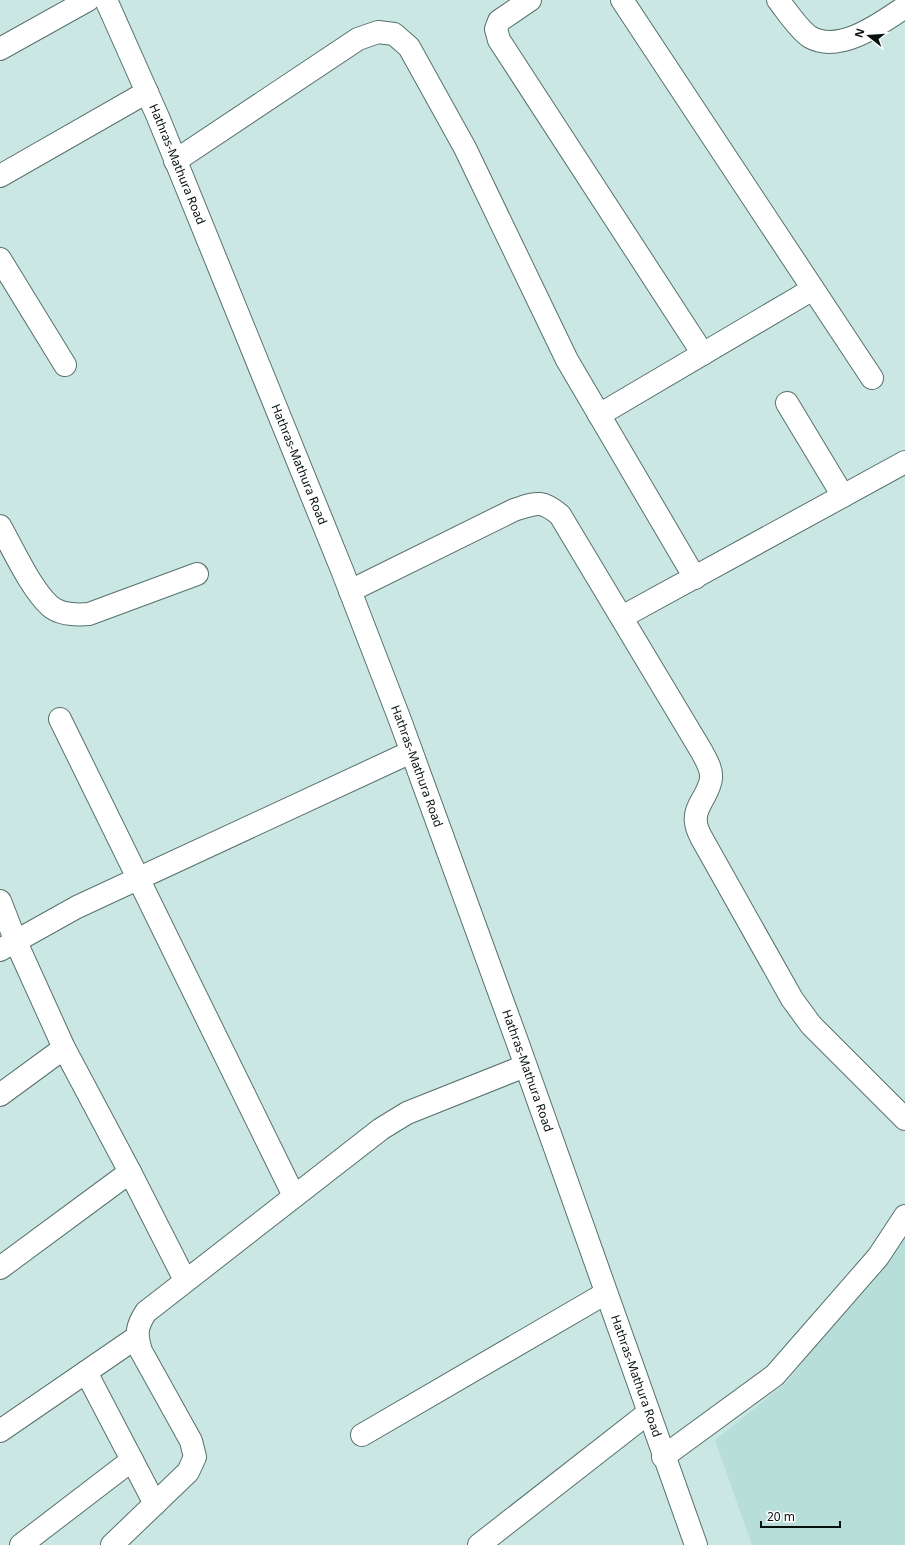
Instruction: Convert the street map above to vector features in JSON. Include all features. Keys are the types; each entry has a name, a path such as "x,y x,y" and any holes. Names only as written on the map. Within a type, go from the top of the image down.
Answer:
{"main road":[{"path":"0,49 88,0"},
{"name":"Hathras-Mathura Road","path":"106,0 176,161 350,591 411,752 525,1066 696,1545"},
{"path":"530,0 499,21 496,29 499,40 703,354"},
{"path":"622,0 872,378"},
{"path":"778,0 792,19 810,37 826,42 847,40 870,30 905,7"},
{"path":"176,161 358,39 378,32 394,34 410,47 465,148 567,360 695,578"},
{"path":"0,176 147,92"},
{"path":"0,259 65,365"},
{"path":"599,415 813,290"},
{"path":"787,403 843,496"},
{"path":"622,617 905,462"},
{"path":"350,591 514,510 536,503 550,506 560,515 698,745 709,766 711,778 696,817 696,822 701,837 792,999 811,1025 905,1119"},
{"path":"0,526 34,587 51,607 72,615 88,614 197,574"},
{"path":"60,719 294,1196"},
{"path":"8,946 77,907 411,752"},
{"path":"0,901 8,946 130,1172 185,1280"},
{"path":"0,1095 64,1048"},
{"path":"112,1545 188,1472 194,1457 191,1441 141,1351 137,1337 138,1323 146,1312 185,1280 381,1129 407,1113 525,1066"},
{"path":"0,1268 130,1172"},
{"path":"664,1457 775,1375 878,1257 905,1216"},
{"path":"362,1435 606,1293"},
{"path":"0,1431 137,1337"},
{"path":"86,1372 156,1504"},
{"path":"479,1545 648,1413"},
{"path":"21,1545 132,1460"}],"shaded area":[{"path":"905,1230 905,1545 752,1545 715,1440 788,1381"}]}
